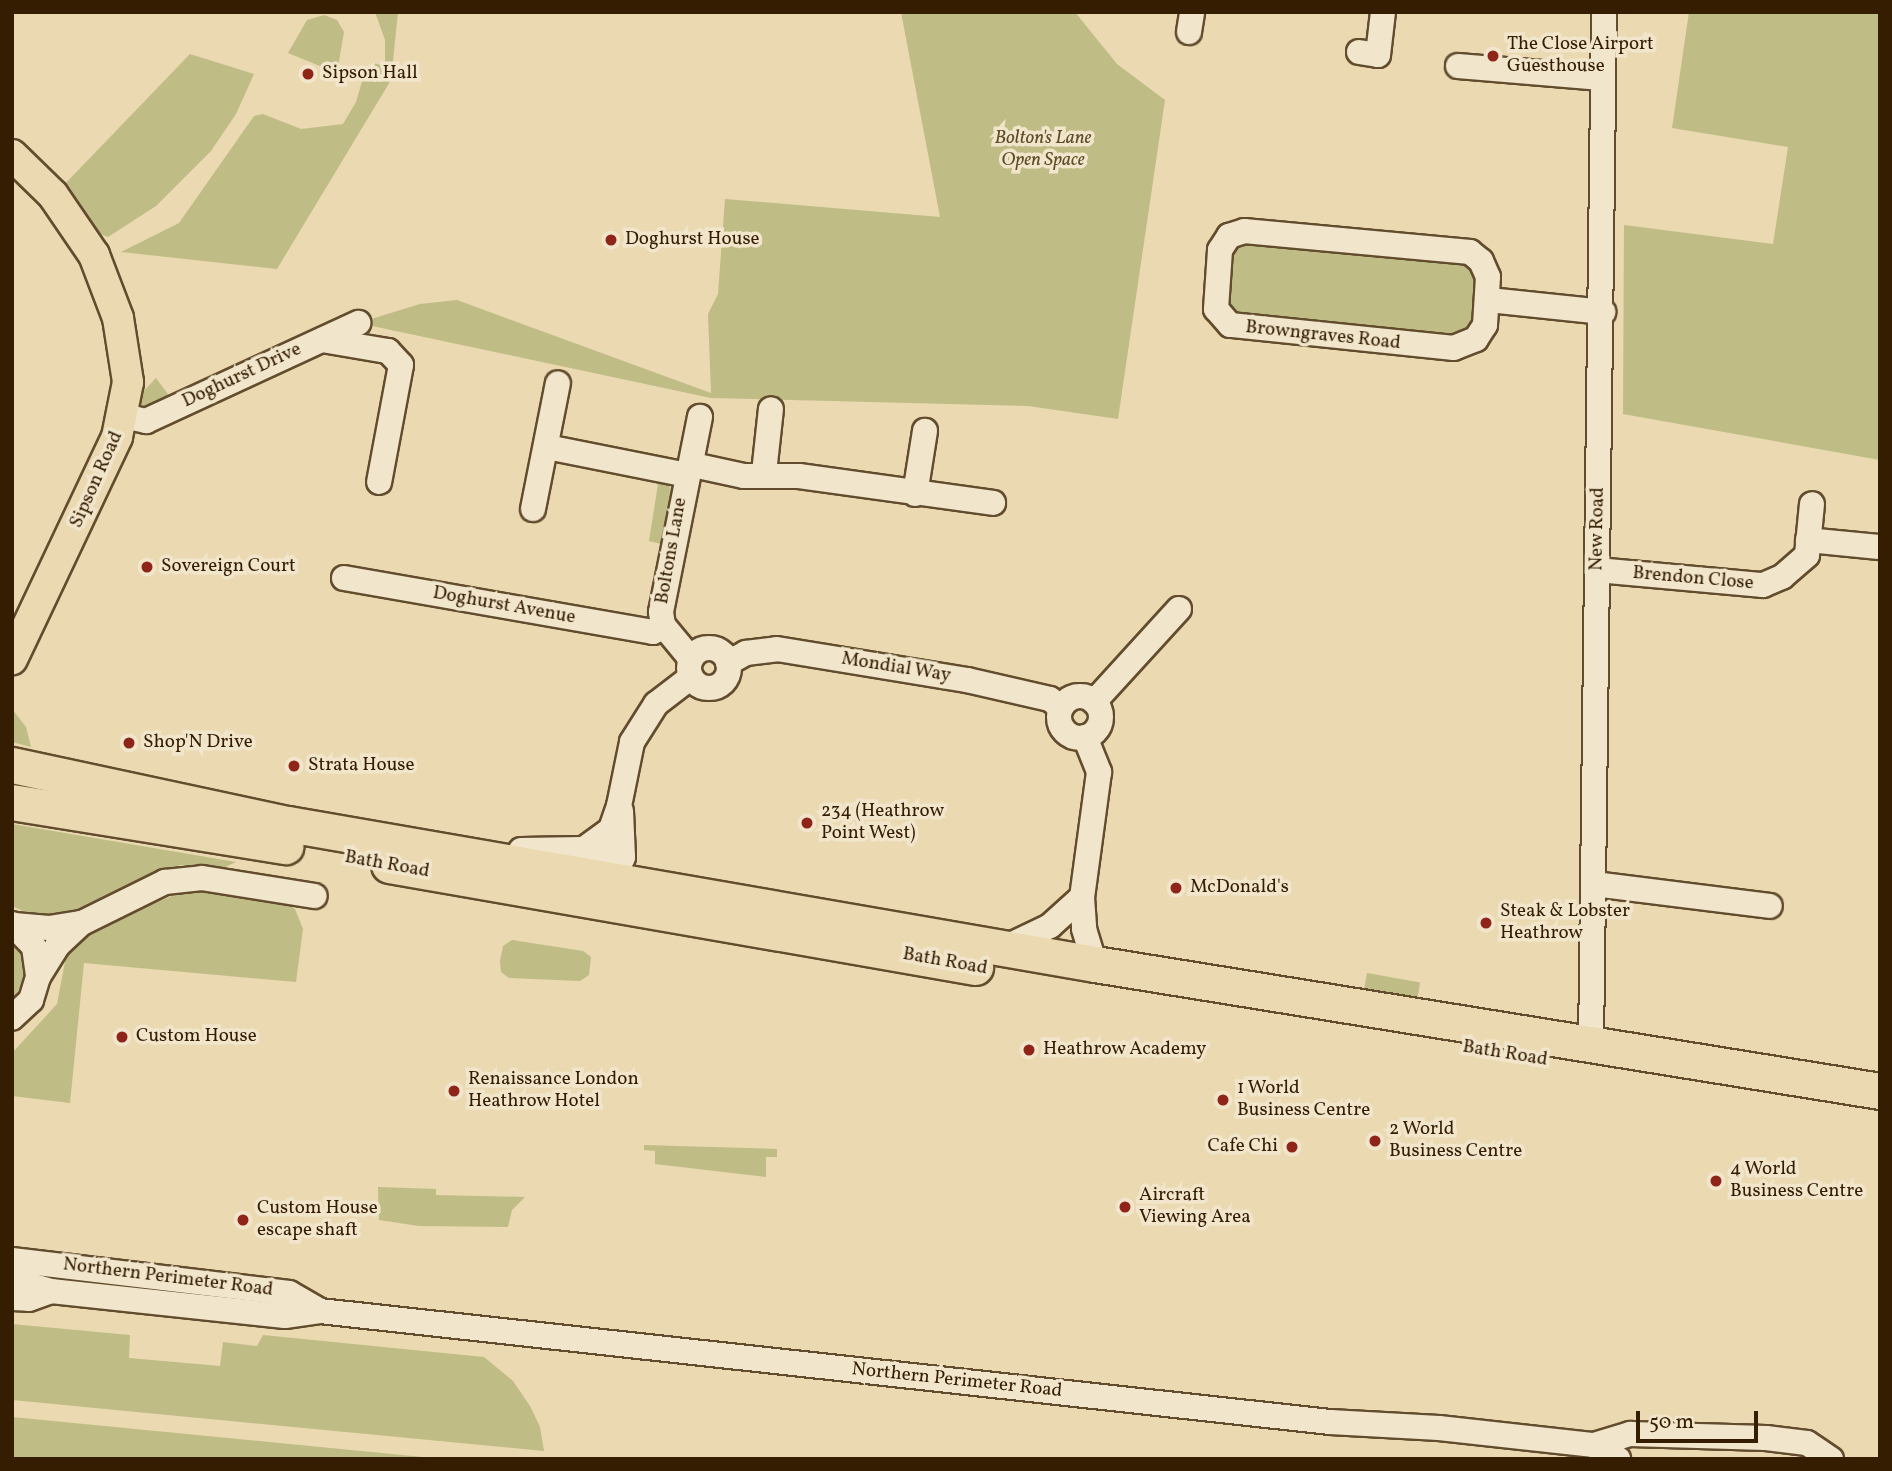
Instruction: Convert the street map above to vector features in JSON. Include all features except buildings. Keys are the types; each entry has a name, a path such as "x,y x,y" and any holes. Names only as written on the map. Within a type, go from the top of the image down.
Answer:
{"highway":[{"name":"Bath Road","path":"12,765 139,796 443,850 610,893 1880,1115"},
{"name":"Bath Road","path":"12,802 291,847 1004,948 1591,1046 1880,1091"}],"main road":[{"name":"Sipson Road","path":"12,155 64,209 106,279 124,346 128,382 124,416 93,493 12,659"}],"street":[{"path":"1359,52 1378,55 1383,12"},
{"name":"New Road","path":"1591,1046 1603,312 1604,12"},
{"path":"1458,66 1602,78"},
{"name":"Browngraves Road","path":"1244,230 1465,250 1481,261 1488,277 1489,300 1483,331 1472,341 1454,348 1240,329 1219,314 1215,295 1223,244 1229,236 1244,230"},
{"path":"1489,300 1603,312"},
{"name":"Doghurst Drive","path":"124,416 146,421 358,323"},
{"path":"321,340 388,351 401,365 379,482"},
{"path":"533,509 558,383"},
{"path":"764,473 771,409"},
{"name":"Boltons Lane","path":"691,668 663,625 661,612 701,417"},
{"path":"915,494 925,431"},
{"name":"Boltons Lane","path":"547,447 690,470 744,476 764,473 993,503"},
{"name":"Brendon Close","path":"1597,570 1763,585 1782,578 1807,555 1812,504"},
{"path":"1808,540 1880,547"},
{"name":"Doghurst Avenue","path":"344,578 653,632 663,625"},
{"path":"1094,702 1179,609"},
{"name":"Mondial Way","path":"691,668 699,650 711,648 722,653 729,663 746,653 777,649 967,680 1050,699 1061,708"},
{"path":"610,893 601,858 619,806 632,742 656,704 691,668"},
{"path":"1076,696 1094,702 1101,719 1096,730 1086,737 1072,736 1062,727 1061,708 1076,696"},
{"path":"1086,737 1099,772 1082,897 1084,929 1095,964"},
{"path":"610,893 623,857 619,806"},
{"name":"Bath Road","path":"443,850 572,851 599,841 609,831"},
{"path":"13,925 49,928 82,923 178,878 315,896"},
{"path":"1594,884 1692,887 1770,906"},
{"path":"1004,948 1051,926 1082,897"},
{"path":"13,1018 31,1000 38,977 57,946 82,923"},
{"path":"13,925 34,947 38,977"},
{"path":"12,1246 24,1261"},
{"name":"Northern Perimeter Road","path":"24,1261 289,1293 320,1311"},
{"path":"12,1280 51,1291"},
{"name":"Northern Perimeter Road","path":"12,1297 29,1299 51,1291 285,1316 320,1311 1330,1422 1439,1428 1594,1446 1618,1459"},
{"name":"Northern Perimeter Road","path":"1594,1446 1630,1434 1757,1438 1807,1443 1831,1459"}],"green space":[{"path":"375,12 398,12 391,80 277,269 121,252 179,223 254,116 263,114 301,129 343,124 356,102 365,71 373,63 385,66 385,40"},
{"name":"Bolton's Lane Open Space","path":"901,12 1075,12 1117,64 1165,100 1118,419 1028,406 711,398 358,323 420,304 457,300 711,393 708,314 718,294 725,199 940,217"},
{"path":"1689,12 1880,12 1880,460 1623,414 1624,225 1773,244 1788,147 1672,128"},
{"path":"324,15 337,20 344,32 337,73 288,53 307,20"},
{"path":"190,54 254,74 236,114 211,151 156,206 108,237 92,231 61,188"},
{"path":"1233,242 1475,264 1479,321 1464,338 1237,320 1221,293"},
{"path":"156,378 173,401 153,410 139,407 140,395"},
{"path":"658,484 667,484 674,492 661,544 649,541"},
{"path":"12,709 26,727 31,747 12,742"},
{"path":"12,824 236,862 219,870 180,865 58,919 34,916 12,906"},
{"path":"210,888 287,902 295,909 303,929 296,982 84,963 70,1103 12,1096 13,1052 57,1004 68,946 76,936 179,893"},
{"path":"12,938 26,958 27,973 12,1002"},
{"path":"512,940 583,951 591,957 589,975 580,981 509,978 501,972 500,961 503,946"},
{"path":"1367,973 1420,982 1417,998 1364,989"},
{"path":"644,1145 777,1149 777,1157 766,1157 766,1177 655,1164 655,1151 644,1150"},
{"path":"378,1187 436,1189 436,1195 525,1197 512,1210 508,1227 419,1226 379,1220"},
{"path":"12,1324 130,1335 129,1358 220,1366 223,1342 257,1346 263,1335 484,1357 513,1381 530,1406 540,1427 544,1451 12,1400"},
{"path":"12,1417 443,1459 12,1459"}],"place":[{"name":"The Close Airport Guesthouse","path":"1493,56"},
{"name":"Sipson Hall","path":"308,74"},
{"name":"Doghurst House","path":"611,240"},
{"name":"Sovereign Court","path":"147,567"},
{"name":"Shop'N Drive","path":"129,743"},
{"name":"Strata House","path":"294,766"},
{"name":"234 (Heathrow Point West)","path":"807,823"},
{"name":"McDonald's","path":"1176,888"},
{"name":"Steak & Lobster Heathrow","path":"1486,923"},
{"name":"Custom House","path":"122,1037"},
{"name":"Heathrow Academy","path":"1029,1050"},
{"name":"Renaissance London Heathrow Hotel","path":"454,1091"},
{"name":"1 World Business Centre","path":"1223,1100"},
{"name":"2 World Business Centre","path":"1375,1141"},
{"name":"Cafe Chi","path":"1292,1147"},
{"name":"4 World Business Centre","path":"1716,1181"},
{"name":"Aircraft Viewing Area","path":"1125,1207"},
{"name":"Custom House escape shaft","path":"243,1220"}]}
